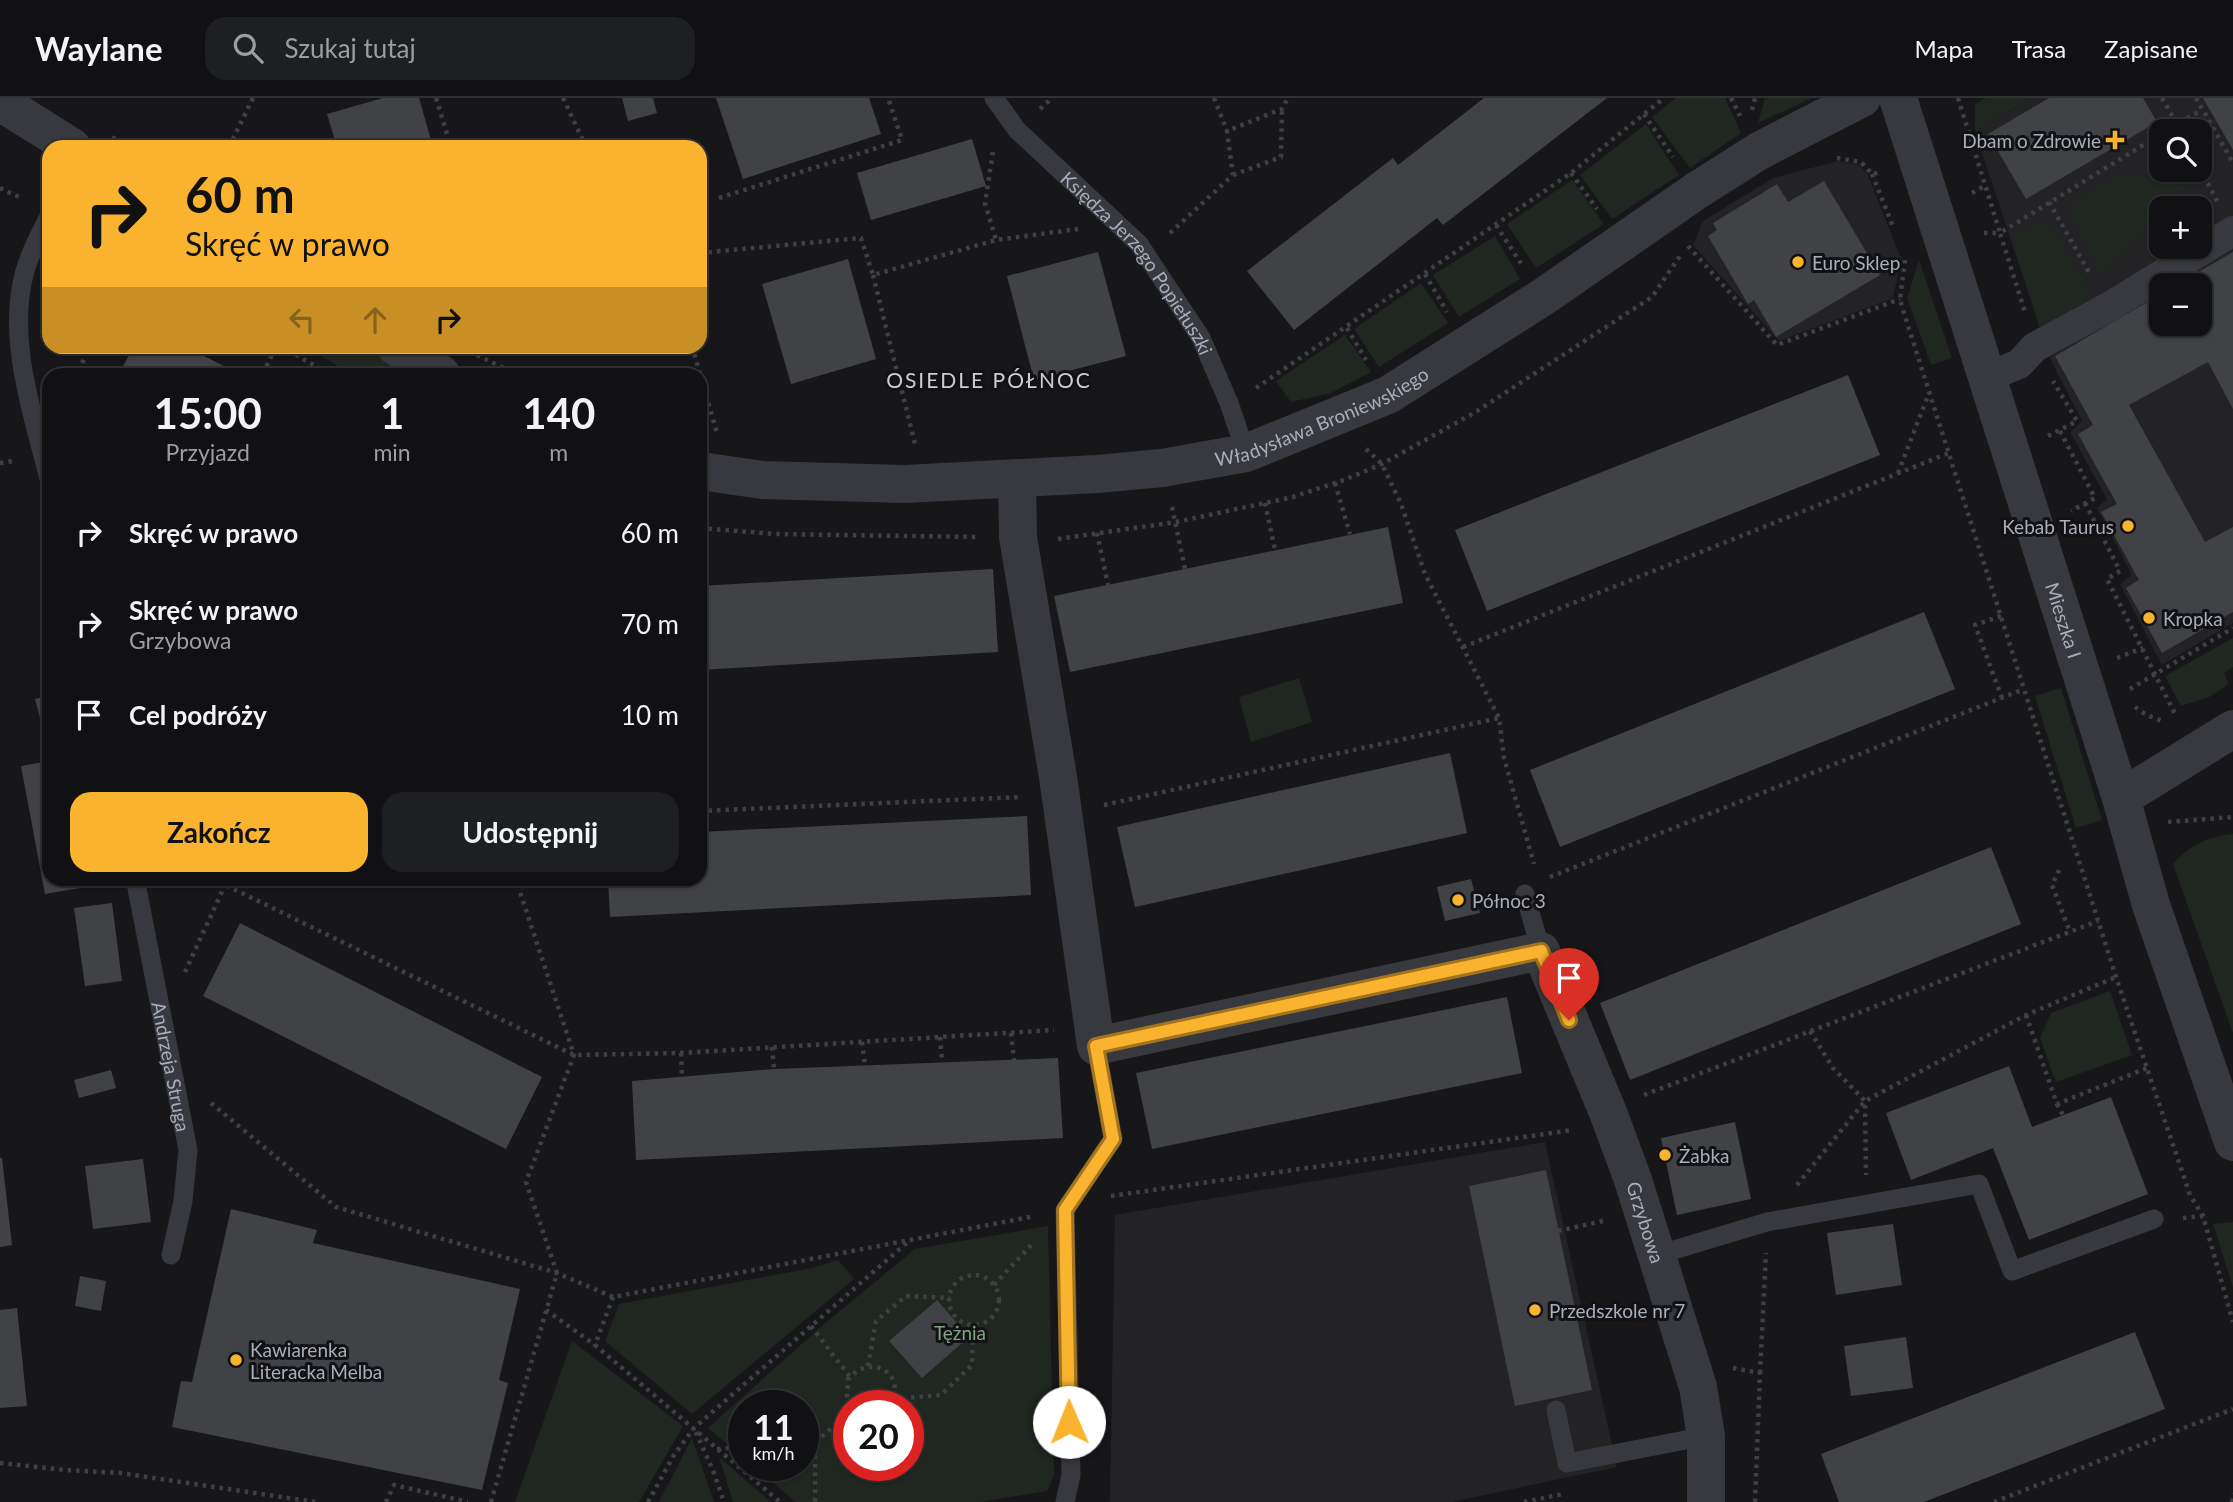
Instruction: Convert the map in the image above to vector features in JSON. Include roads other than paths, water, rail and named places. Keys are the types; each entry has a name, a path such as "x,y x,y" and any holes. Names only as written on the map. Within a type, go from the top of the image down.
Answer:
{"street":[{"name":"Władysława Broniewskiego","path":"709,455 762,480 905,484 1097,474 1162,468 1246,453 1388,395 1543,297 1696,191 1759,151 1862,98"},
{"name":"Mieszka I","path":"1898,98 2121,798 2151,905 2233,1142"},
{"path":"0,102 61,140"},
{"path":"1988,377 2019,365 2035,347 2109,307 2233,231"},
{"path":"408,354 431,368"},
{"path":"1017,478 1017,537 1058,777 1095,1036 1541,951"},
{"path":"2121,798 2233,729"},
{"name":"Grzybowa","path":"1541,951 1633,1180 1698,1387 1706,1436 1706,1502"}],"lane":[{"name":"Księdza Jerzego Popiełuszki","path":"994,98 1017,130 1139,244 1201,338 1229,403 1246,453"},
{"path":"41,210 25,271 19,319 24,374 42,450"},
{"name":"Andrzeja Struga","path":"137,886 188,1150 183,1201 171,1255"},
{"path":"1525,894 1541,951"},
{"path":"1065,1502 1071,1475 1065,1210 1113,1139 1095,1036"},
{"path":"1657,1255 1767,1222 1979,1184 2012,1271 2154,1219"},
{"path":"1556,1410 1567,1463 1706,1436"}],"place":[{"name":"Dbam o Zdrowie","path":"2115,140"},
{"name":"Euro Sklep","path":"1798,262"},
{"name":"Kebab Taurus","path":"2128,526"},
{"name":"Kropka","path":"2149,618"},
{"name":"Północ 3","path":"1458,900"},
{"name":"Żabka","path":"1665,1155"},
{"name":"Przedszkole nr 7","path":"1535,1310"},
{"name":"Kawiarenka Literacka Melba","path":"236,1360"}],"district":[{"name":"OSIEDLE PÓŁNOC","path":"989,379"}],"park label":[{"name":"Tężnia","path":"960,1332"}]}
